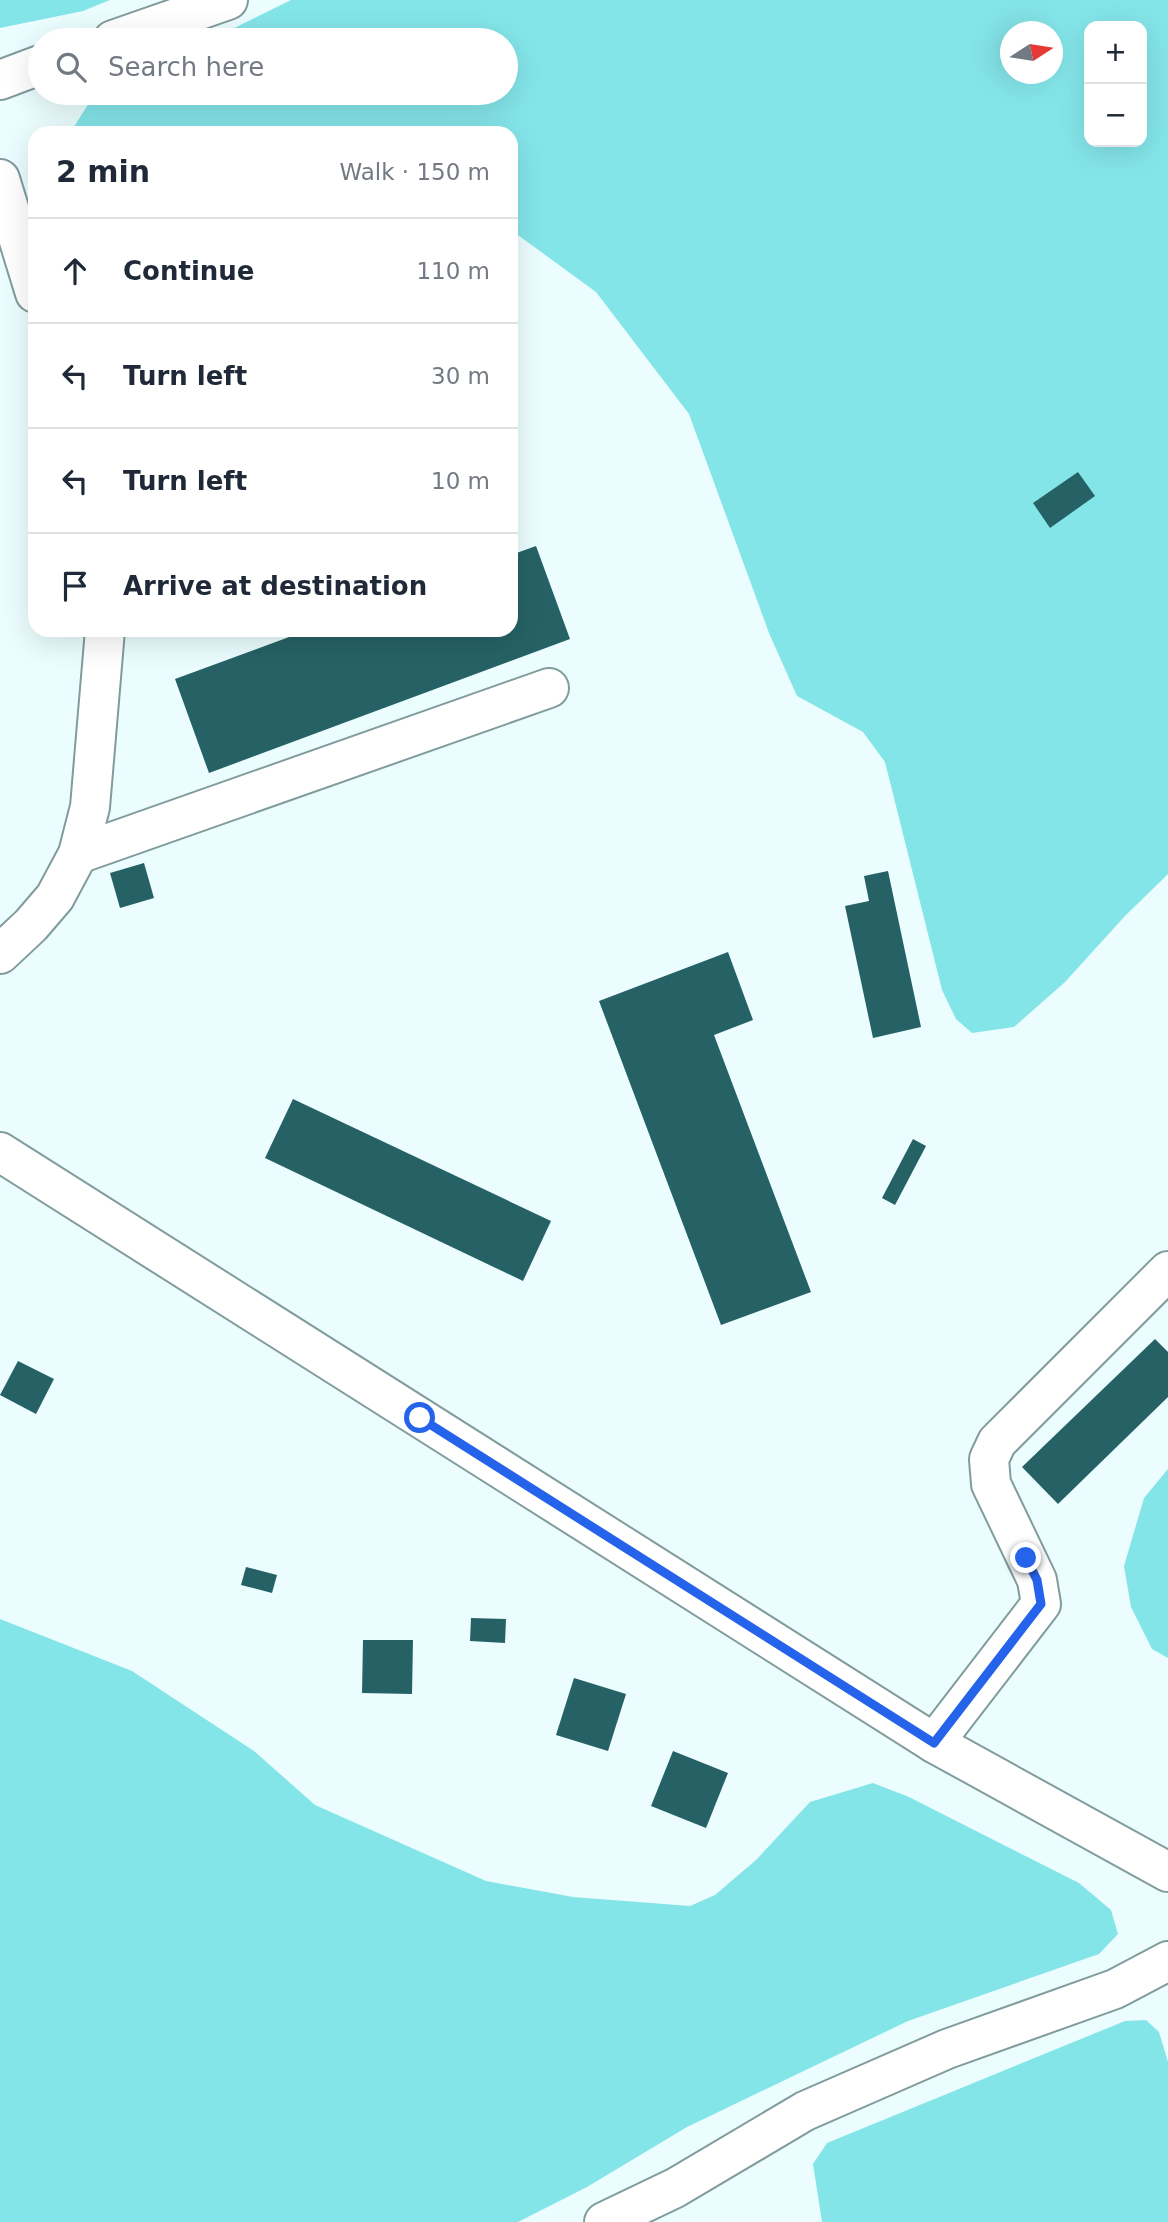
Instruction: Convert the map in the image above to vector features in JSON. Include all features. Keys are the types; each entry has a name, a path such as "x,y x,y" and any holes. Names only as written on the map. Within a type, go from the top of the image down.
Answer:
{"street":[{"path":"148,28 228,0"},
{"path":"0,80 28,70"},
{"path":"0,180 28,270"},
{"path":"0,954 31,925 55,897 78,854 90,807 104,637"},
{"path":"78,854 549,688"},
{"path":"0,1152 934,1743 1168,1871"},
{"path":"934,1743 1041,1604 1037,1580 991,1484 989,1459 997,1442 1168,1271"},
{"path":"604,2222 675,2188 805,2111 947,2049 1115,1989 1168,1961"}],"shaded area":[{"path":"0,0 110,0 83,11 0,28"},
{"path":"291,0 1168,0 1168,874 1125,916 1065,982 1014,1027 972,1033 956,1019 942,990 885,762 863,732 797,696 769,633 689,414 596,292 518,235 518,126 74,126 88,105 518,105 518,28 234,28"},
{"path":"1168,1469 1168,1658 1152,1649 1131,1607 1124,1566 1144,1498"},
{"path":"0,1619 132,1671 254,1751 315,1805 486,1881 573,1897 690,1906 715,1895 756,1860 810,1802 873,1783 909,1797 1079,1883 1111,1910 1118,1934 1099,1954 908,2021 687,2127 587,2187 518,2222 0,2222"},
{"path":"1146,2020 1159,2032 1168,2062 1168,2222 822,2222 813,2164 827,2143 1125,2021"}],"building":[{"path":"1078,472 1095,496 1050,528 1033,503"},
{"path":"536,546 570,639 209,773 175,679 289,637 518,637 518,552"},
{"path":"144,863 154,898 120,908 110,873"},
{"path":"888,871 921,1027 873,1038 845,906 869,901 864,876"},
{"path":"728,952 753,1020 714,1035 811,1292 721,1325 599,1001"},
{"path":"293,1099 551,1221 523,1281 265,1158"},
{"path":"913,1139 926,1146 895,1205 882,1198"},
{"path":"1155,1339 1168,1352 1168,1397 1058,1504 1022,1467"},
{"path":"18,1361 54,1379 36,1414 0,1395"},
{"path":"246,1567 277,1575 272,1593 241,1585"},
{"path":"471,1618 506,1619 505,1643 470,1641"},
{"path":"363,1640 413,1640 412,1694 362,1693"},
{"path":"574,1678 626,1694 608,1751 556,1735"},
{"path":"673,1751 728,1773 706,1828 651,1806"}],"route":[{"path":"420,1418 934,1743 1041,1604 1037,1580 1026,1558"}]}
